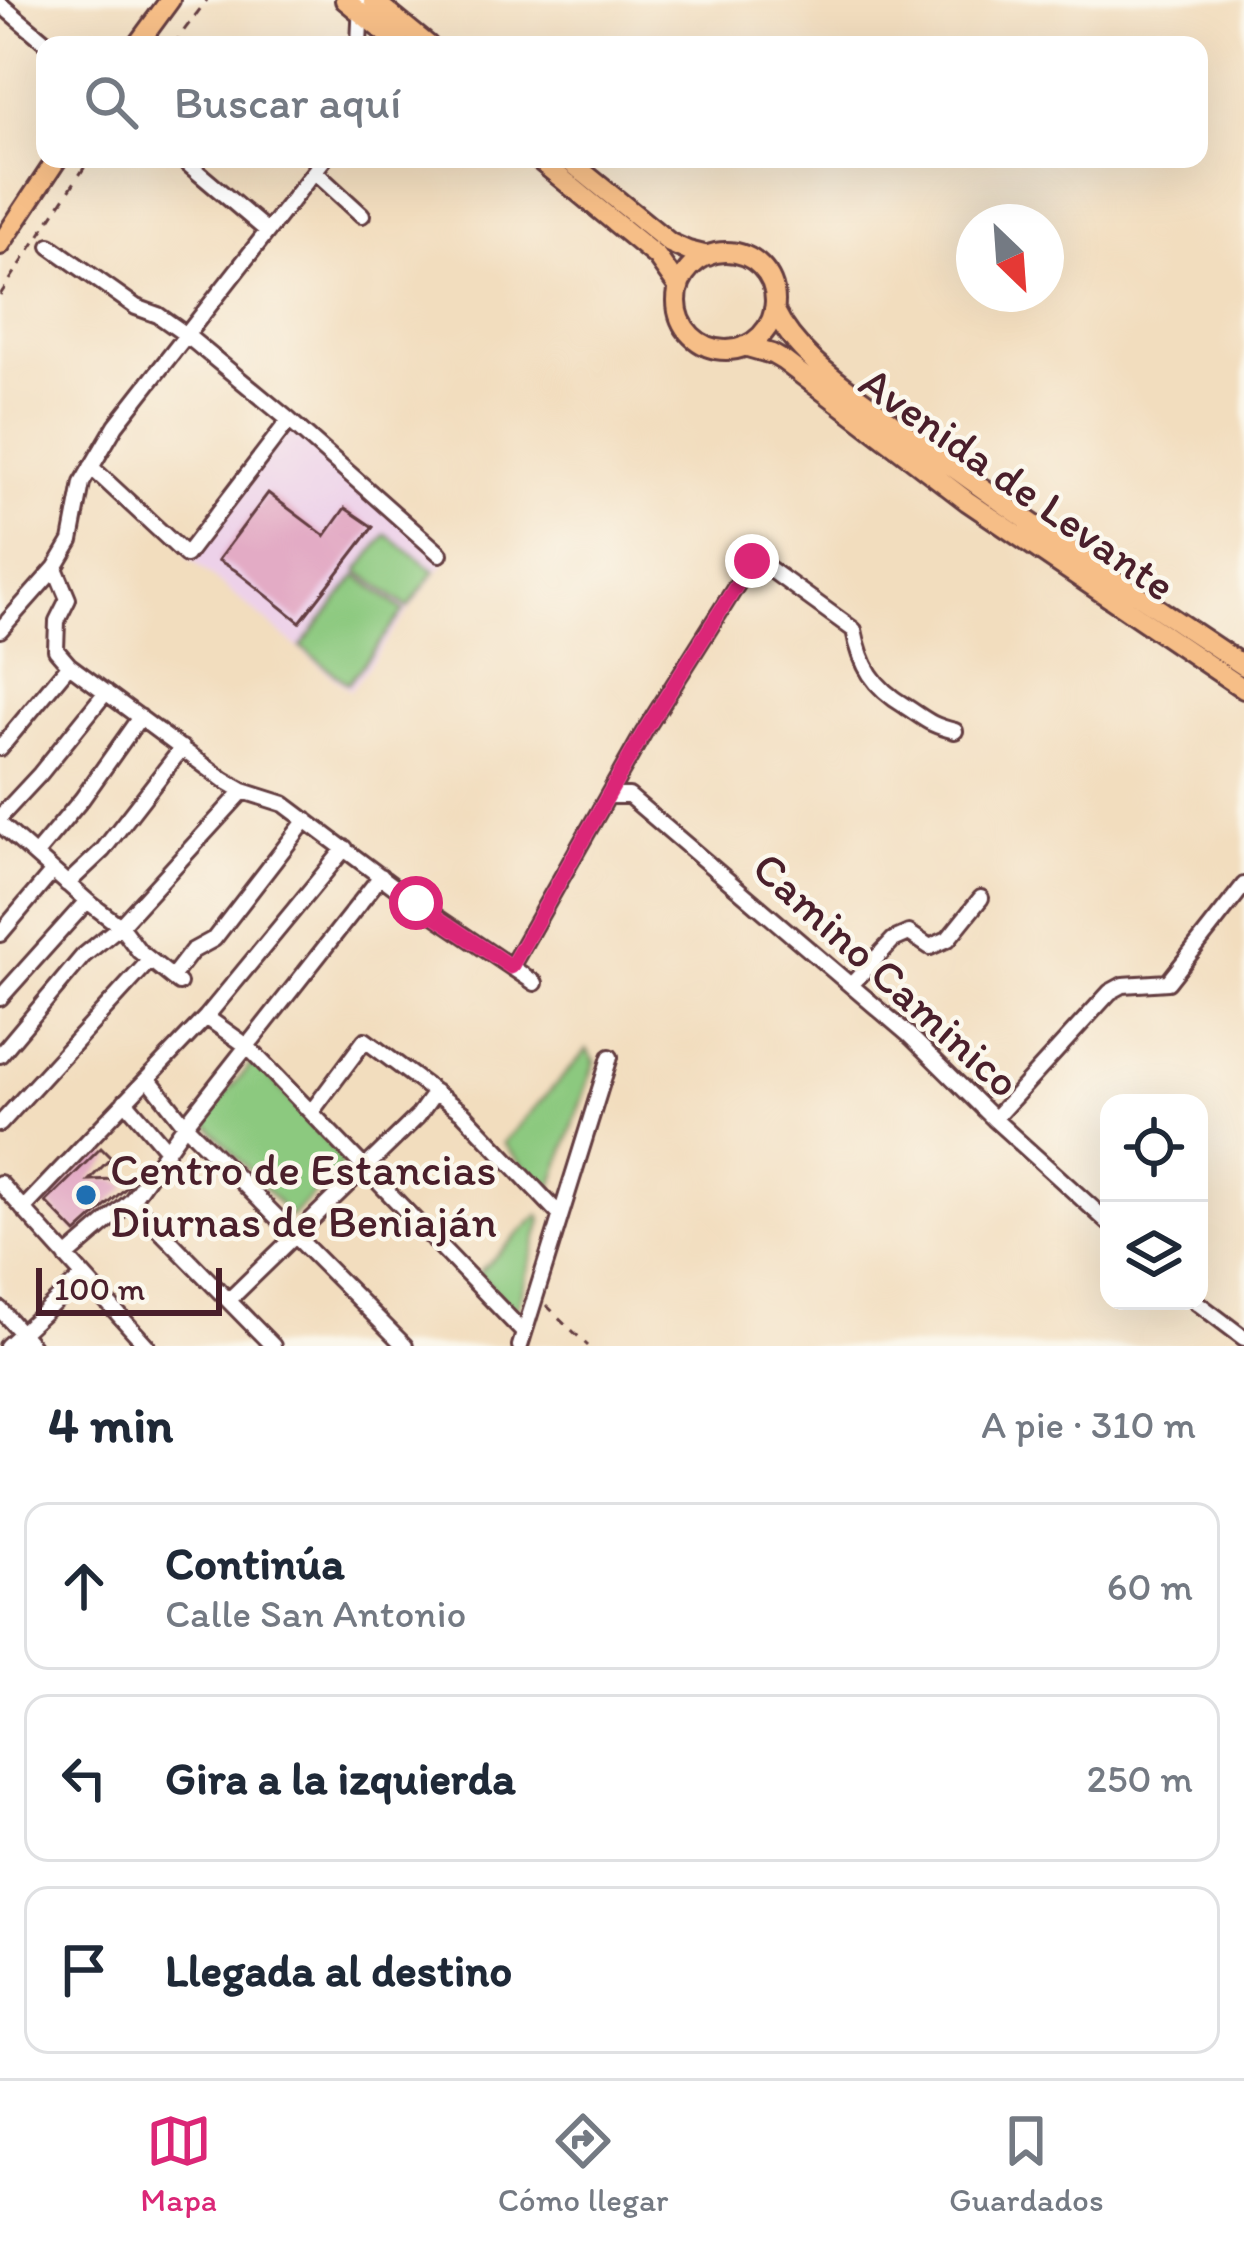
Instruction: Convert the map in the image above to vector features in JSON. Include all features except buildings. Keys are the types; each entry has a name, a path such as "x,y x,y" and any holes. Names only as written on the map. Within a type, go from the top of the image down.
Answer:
{"main road":[{"path":"143,36 170,0"},
{"path":"155,21 198,1"},
{"path":"359,3 391,36"},
{"path":"359,3 413,36"},
{"path":"0,245 51,168"},
{"path":"549,168 657,257 679,287"},
{"path":"578,168 670,242 708,256 733,253 757,263 771,284 774,309 761,335 745,346 718,349 693,338 679,315 679,287 686,272 708,256"},
{"name":"Avenida de Levante","path":"774,309 807,355 923,446 1244,666"},
{"name":"Avenida de Levante","path":"745,346 784,361 967,501 1244,688"}],"street":[{"path":"359,3 359,36"},
{"path":"0,4 38,36"},
{"path":"193,168 266,230"},
{"path":"0,630 55,568 71,541 82,483 116,425 318,168"},
{"path":"322,168 362,215"},
{"path":"43,242 136,307 158,315 185,334 440,554"},
{"path":"92,467 186,554 289,420"},
{"path":"511,967 644,732 752,561 763,564 854,630 859,656 887,697 929,725 955,731"},
{"path":"55,568 68,599 57,621 56,650 69,665 244,791 284,804 535,983"},
{"path":"0,748 69,665"},
{"path":"106,692 2,829 120,926 139,951 176,980 192,952 214,939 306,820"},
{"path":"35,855 140,717"},
{"path":"67,884 103,850 182,748"},
{"path":"0,1055 83,956 120,926 244,791"},
{"name":"Camino Caminico","path":"608,796 629,796 909,1035 1100,1215"},
{"path":"23,1209 206,1017 345,848"},
{"path":"0,934 53,871"},
{"path":"66,1257 131,1201 381,876"},
{"path":"994,1119 1109,992 1123,985 1168,982 1244,885"},
{"path":"851,985 893,940 909,934 930,947 948,939 980,898"},
{"path":"0,998 87,901"},
{"path":"0,1124 150,960"},
{"path":"206,1017 247,1046 366,1166 522,1339"},
{"path":"312,1111 365,1040 464,1114 560,1215"},
{"path":"522,1339 610,1057"},
{"path":"148,1078 185,1125 405,1346"},
{"path":"229,1300 418,1116 436,1092"},
{"path":"125,1101 167,1150"},
{"path":"0,1184 147,1346"},
{"path":"131,1201 273,1346"},
{"path":"7,1346 27,1340 83,1276"},
{"path":"0,1309 27,1340"},
{"path":"1207,1310 1244,1338"}],"path":[{"path":"178,36 198,1"},
{"path":"0,295 43,242 85,168"},
{"path":"536,1293 588,1346"}],"shaded area":[{"path":"289,420 445,562 350,691 186,555"}],"green space":[{"path":"386,534 435,571 408,608 358,571"},
{"path":"357,575 404,611 348,684 301,647"},
{"path":"587,1050 595,1061 549,1195 503,1143"},
{"path":"255,1060 345,1162 291,1217 203,1120"},
{"path":"539,1215 542,1220 516,1313 478,1273"}],"place":[{"name":"Centro de Estancias Diurnas de Beniaján","path":"86,1195"}],"route":[{"path":"416,903 511,967 644,732 752,561"}]}
